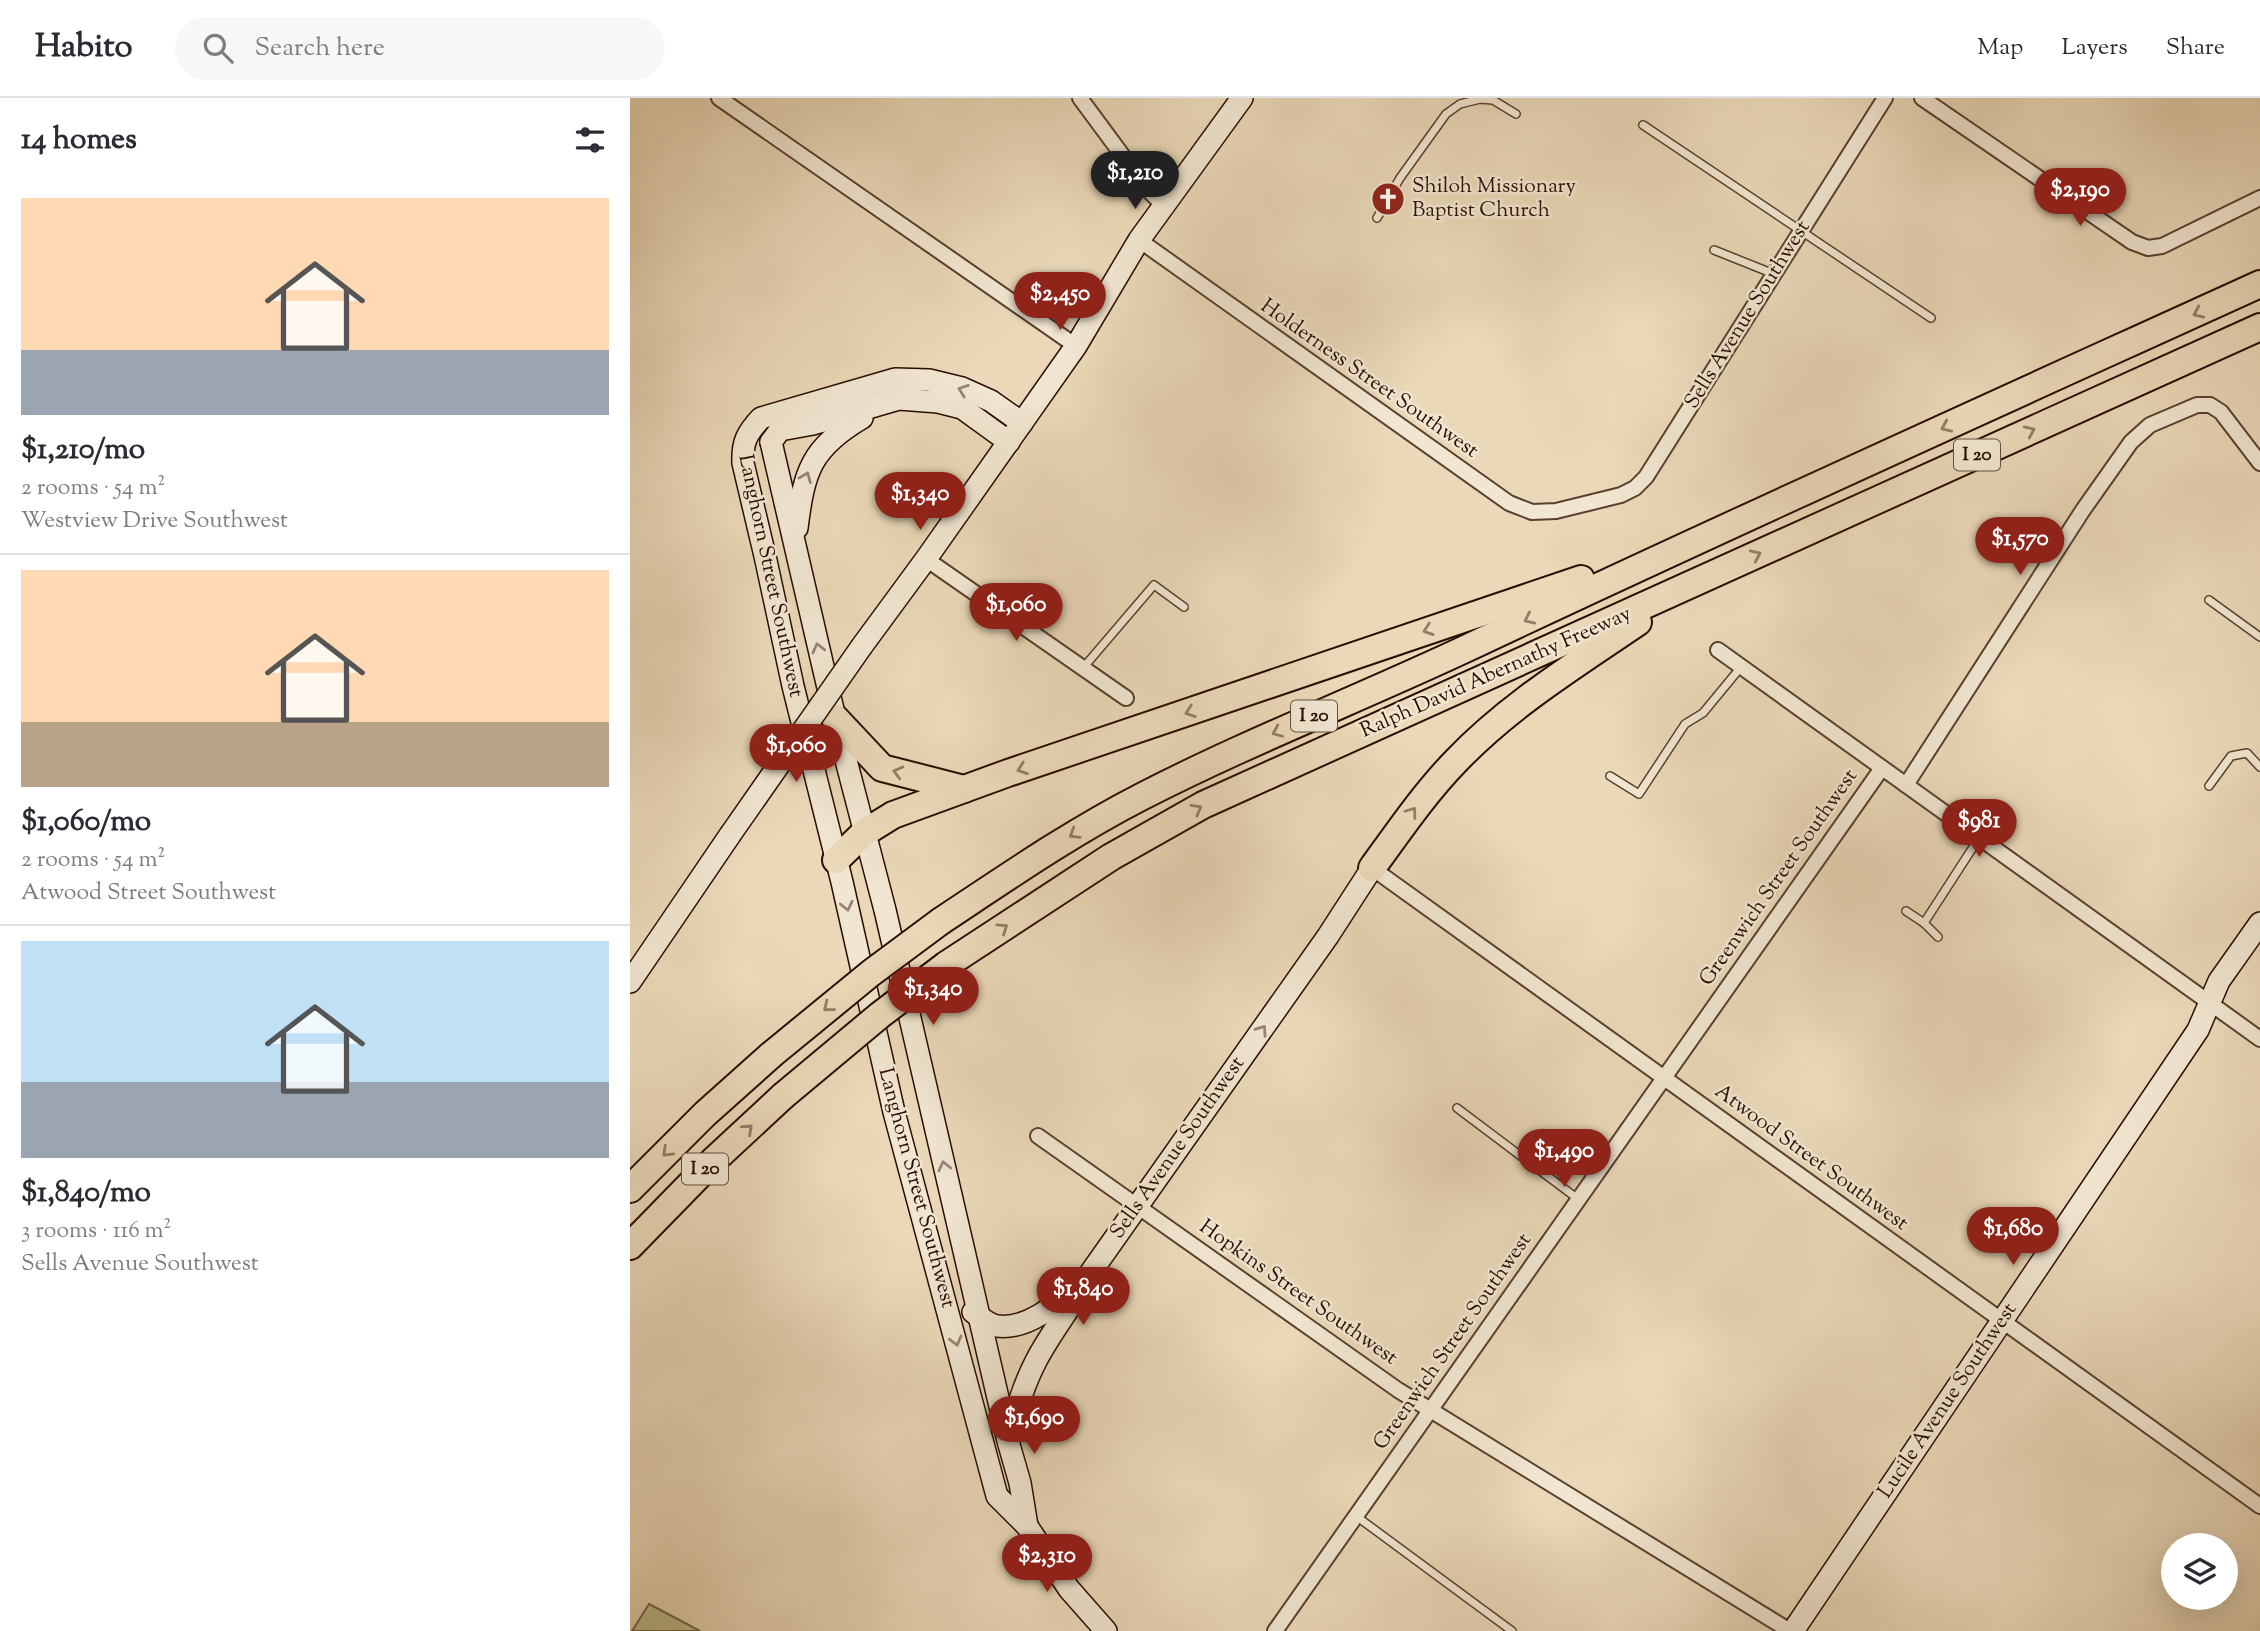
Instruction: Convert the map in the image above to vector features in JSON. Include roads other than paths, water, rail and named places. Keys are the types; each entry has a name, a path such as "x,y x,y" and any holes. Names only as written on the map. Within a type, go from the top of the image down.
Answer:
{"highway":[{"name":"Ralph David Abernathy Freeway","path":"630,1189 705,1114 851,989 941,921 1072,835 1141,797 1250,744 1409,676 1702,537 2260,284"},
{"name":"Ralph David Abernathy Freeway","path":"630,1246 713,1161 783,1096 880,1015 946,965 1100,864 1203,805 2260,327"},
{"path":"836,860 864,833 893,816 964,789 1702,537"},
{"path":"1373,868 1426,793 1456,760 1489,730 1535,693 1693,583"},
{"path":"835,718 882,768 964,789"}],"street":[{"path":"719,98 1076,346"},
{"path":"1080,98 1148,190 1164,206"},
{"path":"633,972 1076,346 1139,240 1242,98"},
{"name":"Sells Avenue Southwest","path":"1588,503 1621,495 1635,488 1646,477 1885,98"},
{"path":"1923,98 2132,242 2148,248 2162,246 2257,200"},
{"name":"Holderness Street Southwest","path":"1139,240 1509,503 1532,512 1556,511 1588,503"},
{"name":"Langhorn Street Southwest","path":"1022,423 991,401 962,388 929,380 895,379 761,418 746,434 742,447 743,463 894,1112 998,1496 1027,1526 1069,1589 1106,1631"},
{"name":"Langhorn Street Southwest","path":"1009,442 962,408 938,402 898,399 813,424 780,430 771,442 835,718 885,910 1020,1483 1027,1526"},
{"path":"795,544 802,487 812,463 835,434 881,404"},
{"path":"1906,785 2076,522 2131,442 2150,425 2197,405 2210,405 2221,412 2260,463"},
{"path":"746,434 771,442"},
{"path":"926,559 1126,698"},
{"path":"1718,650 2260,1039"},
{"name":"Greenwich Street Southwest","path":"1275,1631 1882,768"},
{"name":"Sells Avenue Southwest","path":"1008,1441 1021,1391 1037,1358 1091,1272 1373,868"},
{"name":"Atwood Street Southwest","path":"1373,868 2260,1506"},
{"name":"Lucile Avenue Southwest","path":"1791,1631 2198,1030 2219,981 2260,923"},
{"name":"Hopkins Street Southwest","path":"1038,1136 1387,1382 1791,1631"},
{"path":"938,1275 958,1300 995,1326 1018,1325 1041,1315 1091,1272"}],"lane":[{"path":"1377,218 1400,178 1446,114 1460,104 1480,99 1493,100 1516,114"},
{"path":"1643,125 1931,318"},
{"path":"1714,250 1774,274"},
{"path":"1083,668 1154,585 1184,607"},
{"path":"2209,600 2260,637"},
{"path":"1611,776 1639,794 1685,724 1703,713 1741,667"},
{"path":"2209,786 2231,756 2247,752 2260,766"},
{"path":"1924,923 1980,838"},
{"path":"1906,911 1938,937"},
{"path":"1457,1108 1579,1199"},
{"path":"1356,1516 1513,1631"}],"place":[{"name":"Shiloh Missionary Baptist Church","path":"1388,199"}]}
